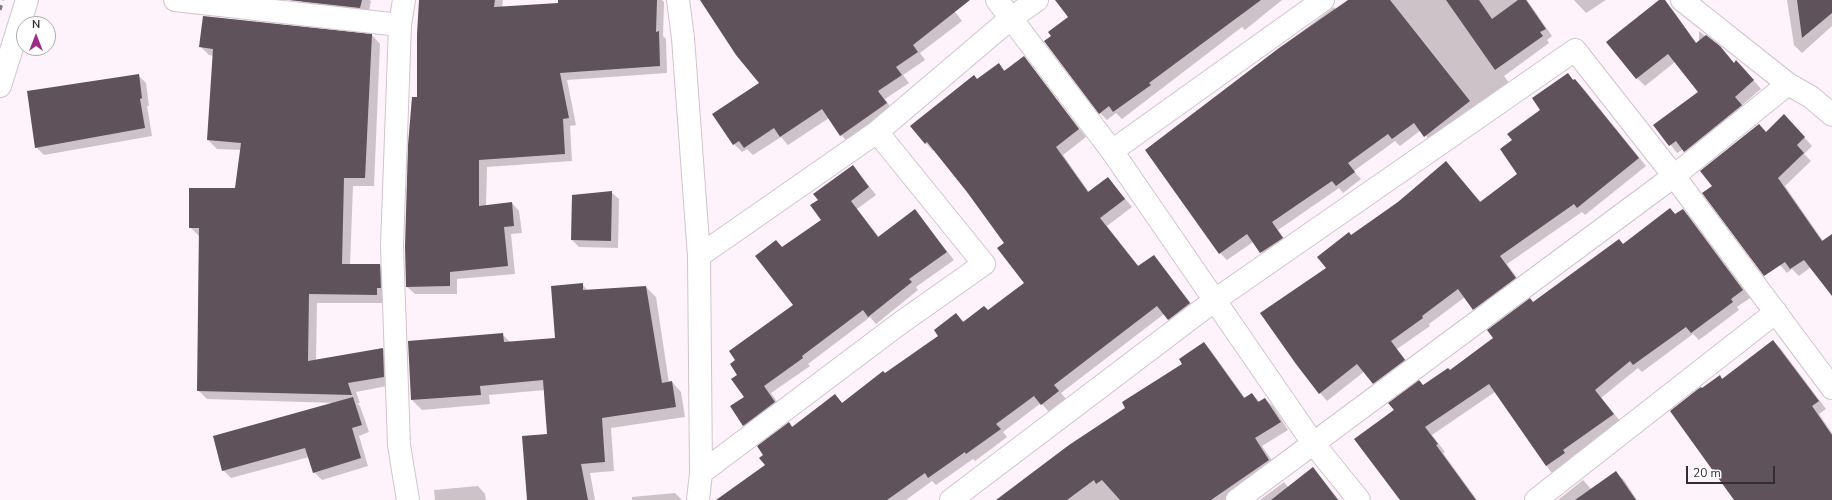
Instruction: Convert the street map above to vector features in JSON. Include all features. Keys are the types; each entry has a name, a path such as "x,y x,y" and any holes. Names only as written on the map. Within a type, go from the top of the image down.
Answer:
{"street":[{"path":"0,86 27,0"},
{"path":"175,0 400,25"},
{"path":"404,0 400,25 392,246 399,445 408,500"},
{"path":"678,0 683,38 699,256 701,473 698,500"},
{"path":"997,0 1112,151 1314,443 1360,500"},
{"path":"699,256 877,132 1010,19 1037,0"},
{"path":"1112,151 1323,0"},
{"path":"1682,0 1788,84 1811,97 1832,115"},
{"path":"951,500 1215,300 1575,50 1674,176 1832,388"},
{"path":"1237,500 1674,176 1788,84"},
{"path":"1811,97 1832,93"},
{"path":"701,473 899,324 984,264 877,132"},
{"path":"1536,500 1776,312"}],"building":[{"path":"288,0 362,0 360,8"},
{"path":"419,0 495,0 494,7 558,3 558,0 657,0 656,32 659,31 660,66 560,73 569,118 563,119 565,154 479,160 479,206 512,202 514,226 504,227 508,266 450,272 450,286 406,287 405,246 408,145 412,97 417,97 417,34"},
{"path":"700,0 970,0 913,45 918,52 896,67 902,75 878,91 887,103 840,136 822,109 780,137 774,128 744,148 739,141 733,145 712,114 759,83 736,55"},
{"path":"1055,0 1261,0 1149,83 1151,85 1113,112 1109,106 1099,114 1044,41 1051,36 1048,32 1068,17"},
{"path":"1348,0 1390,0 1470,101 1424,137 1414,123 1392,139 1388,134 1348,163 1355,172 1336,186 1332,181 1272,222 1283,238 1260,253 1247,234 1219,254 1145,150 1279,48"},
{"path":"1446,0 1479,0 1492,19 1518,0 1526,0 1546,29 1540,32 1543,36 1495,70"},
{"path":"1659,0 1665,0 1696,43 1706,35 1720,46 1734,63 1736,60 1754,80 1735,97 1742,105 1684,152 1676,141 1669,146 1653,125 1698,92 1668,54 1636,79 1606,42"},
{"path":"1797,0 1832,0 1832,13 1802,38"},
{"path":"203,16 372,34 365,178 344,178 342,264 380,264 381,288 377,288 377,295 309,294 308,361 383,348 384,377 348,383 352,395 197,391 199,228 189,228 189,188 235,188 241,143 207,140 213,49 199,47"},
{"path":"1024,56 1079,129 1056,147 1088,192 1108,177 1125,199 1100,218 1138,266 1154,255 1190,303 1168,320 1157,306 1054,385 1059,391 1041,405 1034,396 996,424 1001,429 966,454 965,452 928,478 925,473 887,500 716,500 765,465 759,458 763,455 757,446 789,422 792,427 835,394 842,403 883,371 885,373 938,336 934,330 956,313 963,322 984,306 988,310 1024,283 997,248 1004,243 967,192 927,142 925,144 910,126 974,75 977,79 999,63 1004,71"},
{"path":"1568,73 1573,80 1575,79 1639,158 1577,208 1574,204 1500,256 1516,278 1473,310 1458,289 1422,316 1423,318 1391,341 1405,360 1373,384 1357,364 1319,394 1260,313 1326,268 1317,257 1349,232 1351,235 1398,202 1446,161 1480,202 1517,174 1500,149 1512,140 1507,134 1540,110 1532,98"},
{"path":"139,74 142,98 140,99 145,128 35,148 27,91"},
{"path":"1784,114 1805,137 1797,145 1804,153 1778,178 1822,241 1832,234 1832,296 1804,260 1790,269 1785,262 1764,276 1702,193 1712,186 1700,171 1759,124 1766,132"},
{"path":"853,165 869,187 851,201 878,237 915,209 947,252 909,279 912,282 868,317 863,310 802,356 803,358 764,386 775,402 743,426 730,406 744,397 731,379 737,375 730,364 735,360 729,351 793,305 755,256 776,240 782,247 821,220 810,205 818,200 813,194"},
{"path":"612,191 611,241 571,240 572,195"},
{"path":"1670,208 1675,214 1683,209 1743,290 1731,299 1733,302 1691,333 1686,327 1633,365 1630,361 1595,390 1614,414 1563,450 1565,453 1546,466 1489,384 1425,427 1438,444 1436,445 1476,500 1400,500 1354,439 1394,410 1388,403 1419,380 1423,385 1448,368 1450,370 1493,338 1487,330 1530,298 1533,302 1619,239 1623,244"},
{"path":"583,283 583,290 646,286 662,383 672,381 676,407 602,418 605,462 581,464 588,500 527,500 522,436 547,434 543,380 480,386 481,395 411,400 408,341 503,333 504,342 555,338 551,286"},
{"path":"1773,340 1819,401 1812,406 1832,435 1832,500 1734,500 1670,411 1698,389 1701,387 1702,388 1720,375 1722,379"},
{"path":"1204,342 1244,398 1252,393 1258,402 1265,398 1281,422 1255,438 1269,460 1211,500 1120,500 1102,480 1096,484 1094,480 1067,500 996,500 1069,445 1125,408 1122,402 1182,364 1179,359"},
{"path":"353,397 362,425 352,428 361,458 313,473 305,448 222,471 213,436"},
{"path":"1313,467 1338,500 1271,500"},
{"path":"1616,471 1636,500 1575,500"}],"railway":[{"path":"0,10 3,0"}]}
